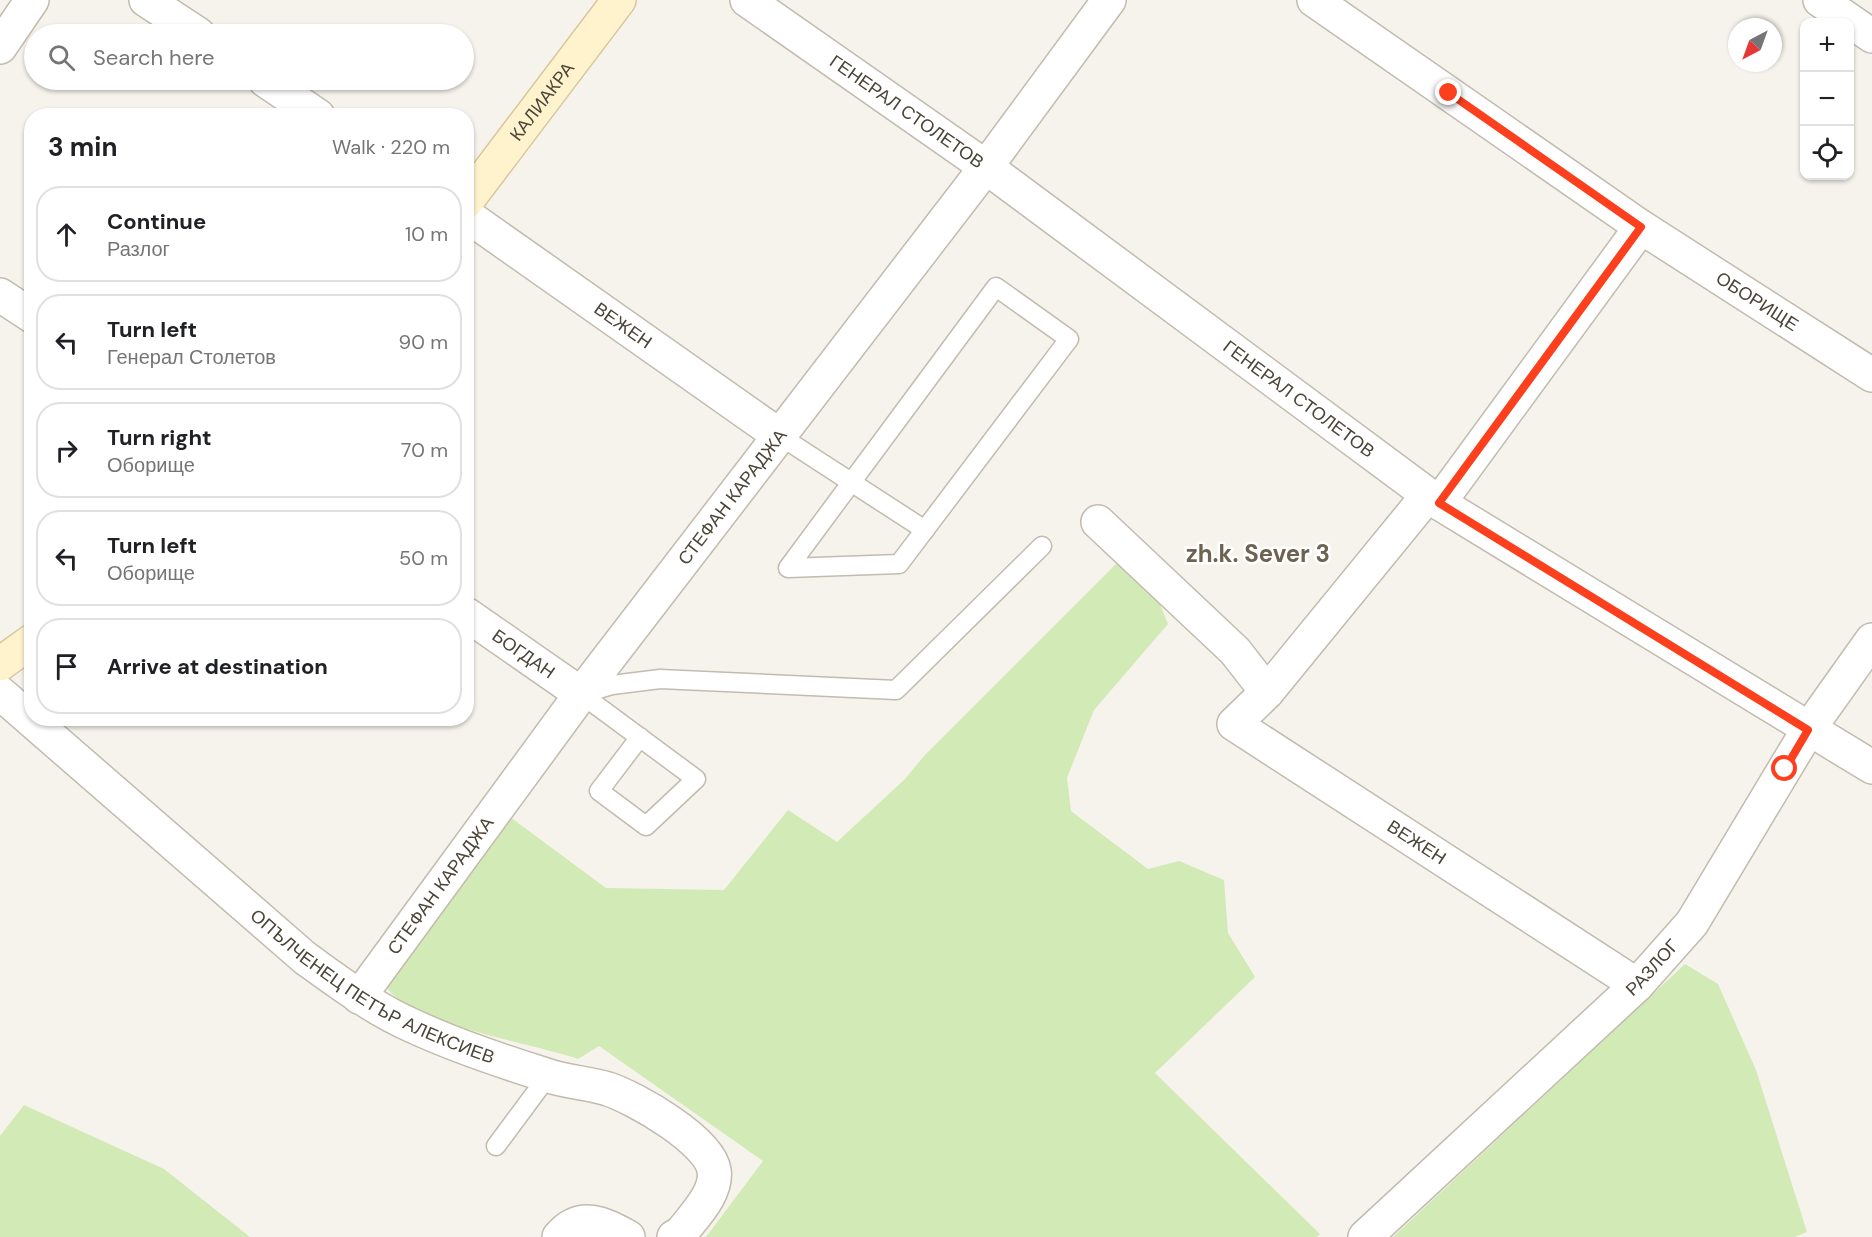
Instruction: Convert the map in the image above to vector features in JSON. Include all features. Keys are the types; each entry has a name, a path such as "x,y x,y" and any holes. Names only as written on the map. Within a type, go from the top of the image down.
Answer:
{"street":[{"path":"0,47 32,0"},
{"path":"146,0 183,24"},
{"name":"КАЛИАКРА","path":"474,191 619,0"},
{"name":"ГЕНЕРАЛ СТОЛЕТОВ","path":"747,0 986,167 1434,499 1808,730 1872,767"},
{"name":"СТЕФАН КАРАДЖА","path":"358,997 581,694 986,167 1110,0"},
{"name":"ОБОРИЩЕ","path":"1314,0 1641,227 1872,375"},
{"path":"1820,0 1872,36"},
{"path":"280,90 306,108"},
{"name":"ВЕЖЕН","path":"474,221 780,436"},
{"path":"1434,499 1641,227"},
{"path":"0,295 24,311"},
{"name":"ВЕЖЕН","path":"1434,499 1268,692 1234,724 1637,985"},
{"path":"1098,522 1235,651 1268,692"},
{"name":"БОГДАН","path":"474,620 581,694"},
{"name":"РАЗЛОГ","path":"1365,1237 1637,985 1692,923 1808,730 1872,640"},
{"path":"0,664 24,647"},
{"name":"ОПЪЛЧЕНЕЦ ПЕТЪР АЛЕКСИЕВ","path":"0,693 24,714"},
{"name":"ОПЪЛЧЕНЕЦ ПЕТЪР АЛЕКСИЕВ","path":"38,726 305,958 358,997 440,1038 548,1076 608,1089 653,1109 704,1150 714,1171 710,1194 681,1233 674,1237"},
{"path":"559,1237 582,1222 599,1221 628,1237"}],"lane":[{"path":"996,286 1069,339 925,530 899,564 788,568 996,286"},
{"path":"780,436 925,530"},
{"path":"581,694 612,685 660,679 896,690 1042,546"},
{"path":"581,694 640,737 696,779 646,826 599,791 640,737"},
{"path":"496,1146 548,1076"}],"green space":[{"path":"1118,562 1159,602 1168,624 1094,710 1067,778 1071,811 1148,869 1179,861 1224,880 1228,933 1255,977 1155,1073 1320,1234 1317,1237 706,1237 763,1161 599,1046 578,1059 474,1031 419,1011 398,999 385,985 510,817 606,888 724,890 788,810 837,842 905,779 924,756"},
{"path":"1685,964 1718,984 1756,1070 1807,1232 1795,1237 1393,1237"},
{"path":"24,1105 164,1169 250,1237 0,1237 0,1136"}],"district":[{"name":"zh.k. Sever 3","path":"1258,554"}],"route":[{"path":"1449,93 1641,227 1439,503 1808,730 1785,769"}]}
